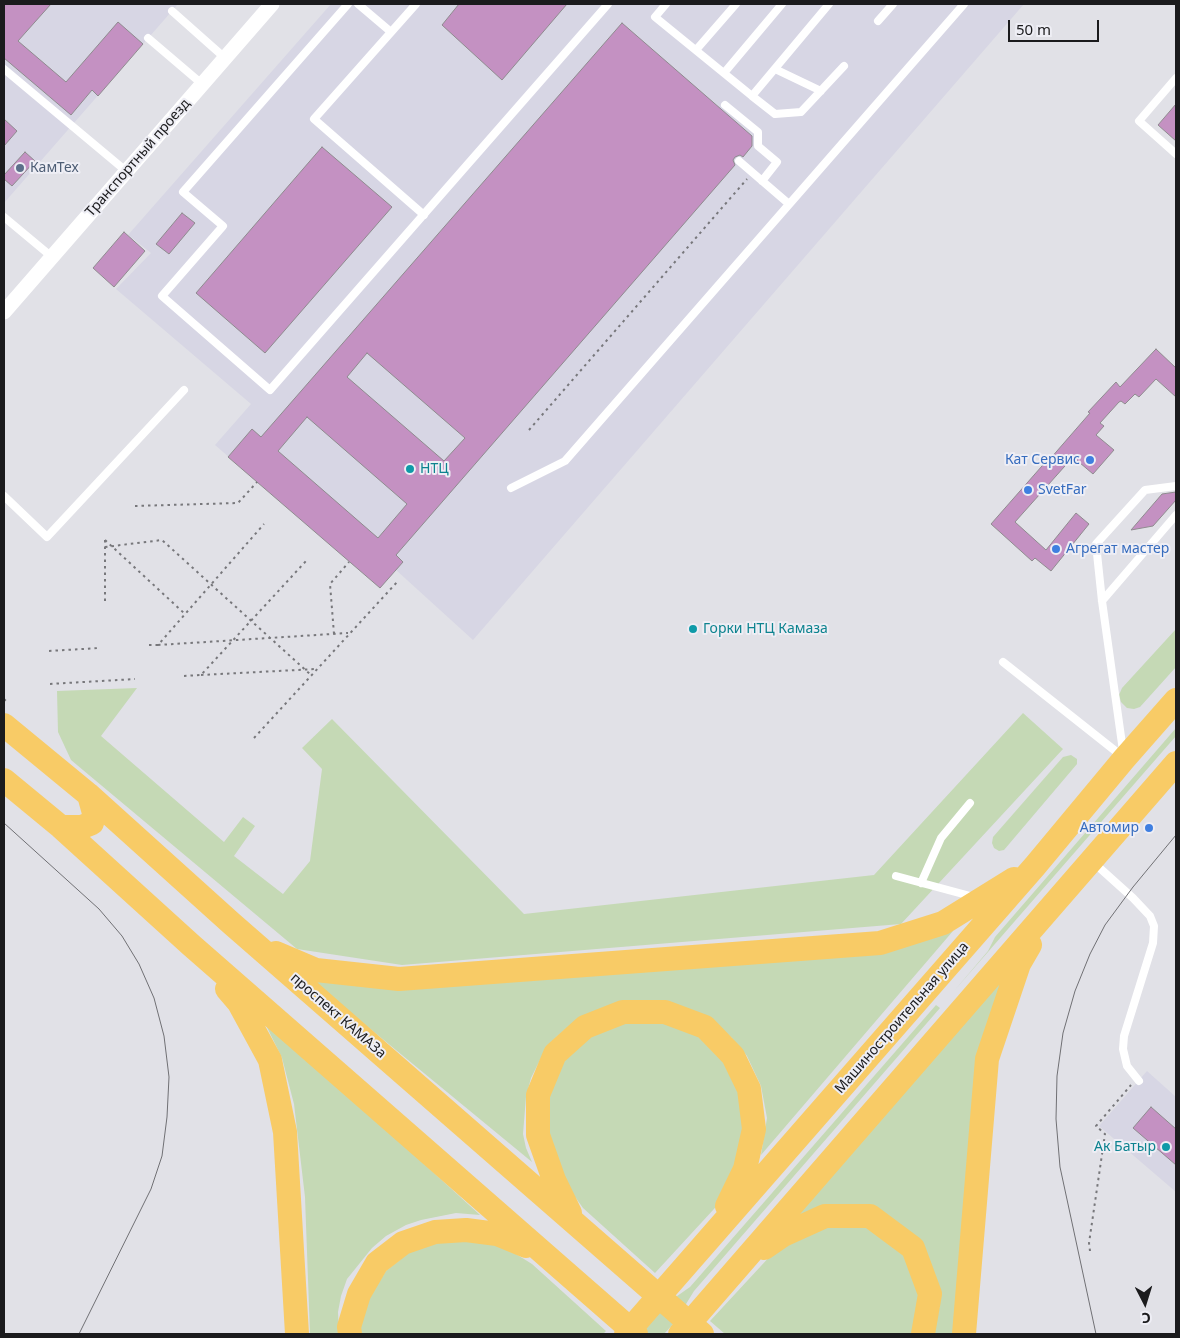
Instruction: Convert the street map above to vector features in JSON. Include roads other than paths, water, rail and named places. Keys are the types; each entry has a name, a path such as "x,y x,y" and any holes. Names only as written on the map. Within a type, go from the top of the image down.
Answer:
{"main road":[{"name":"Машиностроительная улица","path":"626,1334 1035,866 1176,700"},
{"name":"проспект КАМАЗа","path":"5,714 89,795 231,923 702,1334"},
{"path":"680,1334 1176,763"},
{"path":"4,780 61,827 191,945 636,1334"},
{"path":"61,827 82,827 92,823 94,813 89,795"},
{"path":"231,923 278,955 316,970 399,979 880,943 943,923 1035,866"},
{"path":"964,1334 987,1059 1019,964 1067,889"},
{"path":"191,945 239,1003 270,1060 285,1132 297,1334"},
{"path":"576,1223 554,1180 538,1135 538,1094 555,1054 585,1027 623,1012 665,1012 705,1027 733,1056 749,1089 754,1129 745,1169 711,1237"},
{"path":"740,1264 783,1235 825,1216 870,1216 913,1248 930,1294 923,1334"},
{"path":"350,1334 349,1326 359,1294 377,1263 403,1244 435,1232 466,1230 498,1234 544,1254"}],"street":[{"name":"Транспортный проезд","path":"4,312 272,4"}],"lane":[{"path":"348,4 183,192 223,226 162,296 270,390 608,4"},
{"path":"358,4 391,32"},
{"path":"416,4 314,119 424,215"},
{"path":"666,4 655,17 775,114 801,112 844,66"},
{"path":"696,50 736,4"},
{"path":"724,73 782,4"},
{"path":"752,96 829,4"},
{"path":"878,21 893,4"},
{"path":"511,488 565,462 964,4"},
{"path":"172,11 225,58"},
{"path":"148,38 202,84"},
{"path":"4,69 126,171"},
{"path":"775,69 820,91"},
{"path":"1176,78 1139,121 1176,154"},
{"path":"725,105 758,132 758,146 777,162 762,181"},
{"path":"739,161 789,204"},
{"path":"4,217 52,257"},
{"path":"4,496 48,537 184,390"},
{"path":"1124,759 1096,544 1145,490 1176,486"},
{"path":"1102,601 1176,515"},
{"path":"1003,662 1124,759"},
{"path":"921,883 941,838 970,803"},
{"path":"1092,861 1133,898 1150,916 1154,926 1153,943 1124,1036 1123,1049 1127,1066 1138,1080"},
{"path":"896,876 980,899"}],"tram line":[{"path":"4,823 99,909 122,936 139,964 154,998 164,1036 169,1077 167,1117 162,1156 151,1189 79,1334"},
{"path":"1096,1334 1060,1167 1056,1119 1057,1076 1063,1033 1075,991 1090,954 1105,925 1133,887 1176,835"}],"place":[{"name":"КамТех","path":"20,168"},
{"name":"Кат Сервис","path":"1090,460"},
{"name":"НТЦ","path":"410,469"},
{"name":"SvetFar","path":"1028,490"},
{"name":"Агрегат мастер","path":"1056,549"},
{"name":"Горки НТЦ Камаза","path":"693,629"},
{"name":"Автомир","path":"1149,828"},
{"name":"Ак Батыр","path":"1166,1147"}]}
